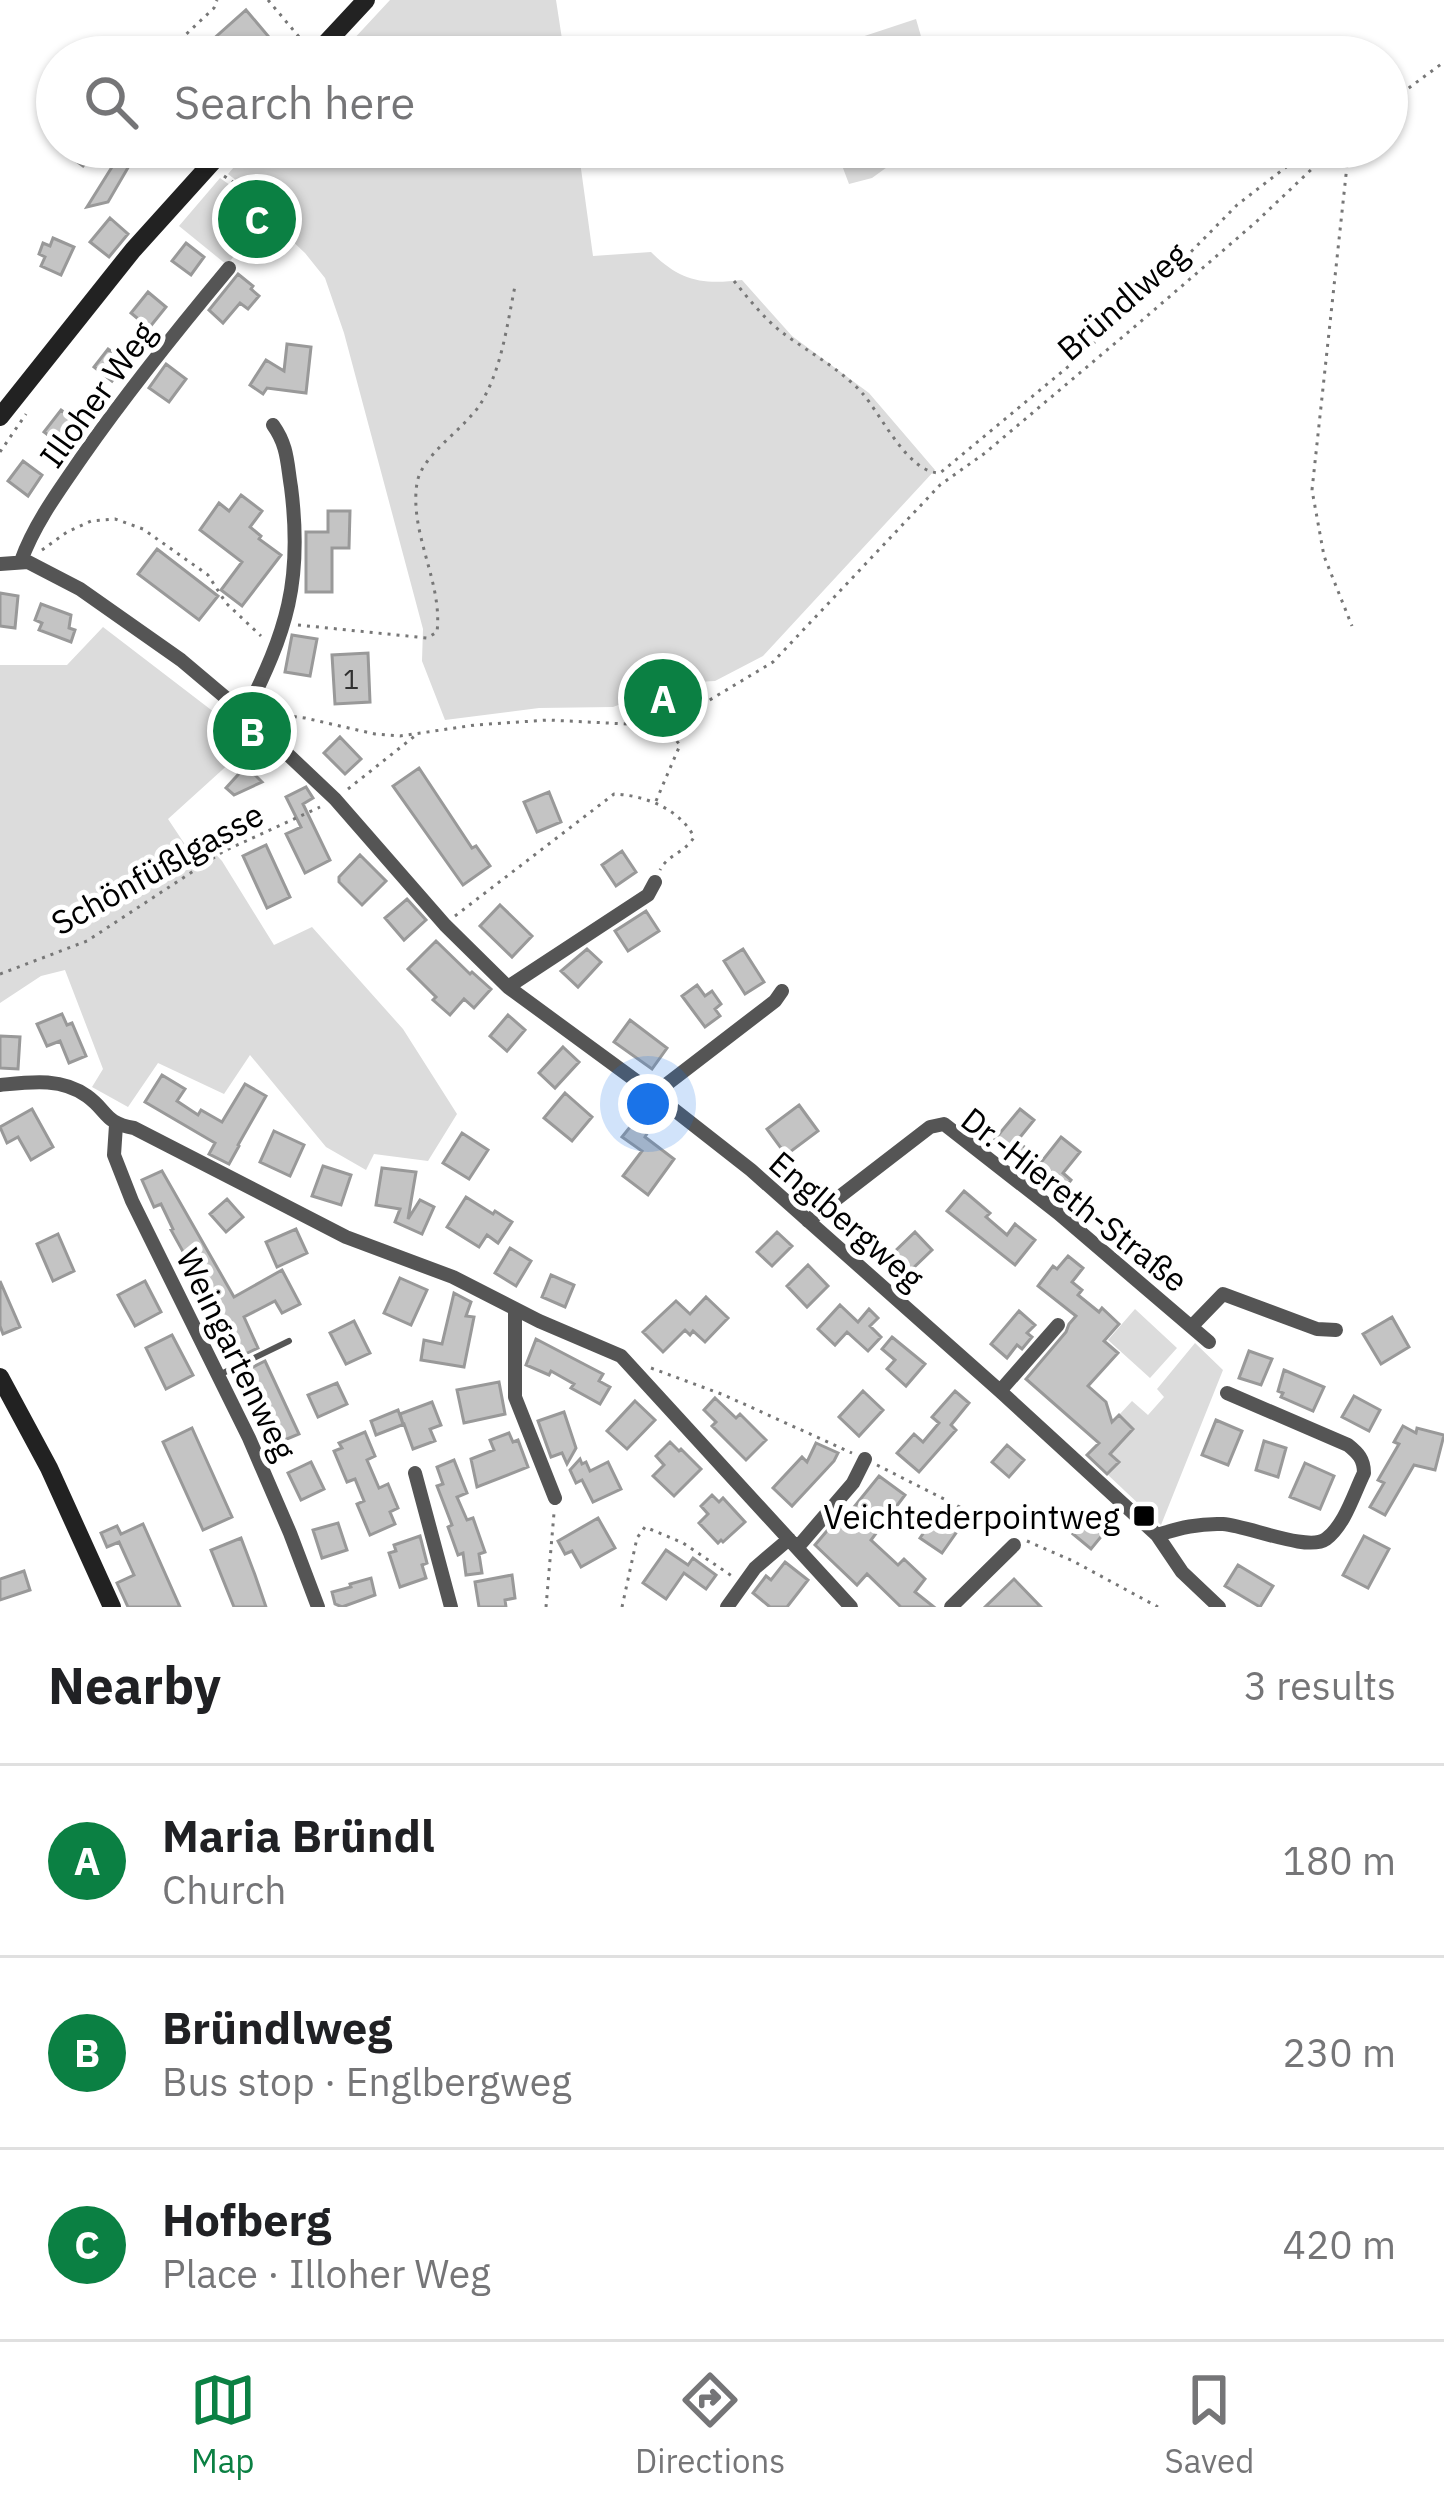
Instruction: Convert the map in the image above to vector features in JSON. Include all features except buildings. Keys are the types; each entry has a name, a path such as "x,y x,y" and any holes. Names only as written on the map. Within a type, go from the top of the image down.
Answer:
{"street":[{"path":"333,36 366,0"},
{"path":"0,418 133,250 205,168"},
{"name":"Illoher Weg","path":"25,561 27,544 66,480 163,346 230,268"},
{"path":"0,564 25,561 80,589 182,660 245,714 276,649 293,588 296,541 284,441 273,425"},
{"name":"Englbergweg","path":"245,714 335,800 445,925 508,987 751,1170 1157,1535 1182,1572 1219,1607"},
{"path":"508,987 648,895 655,882"},
{"path":"654,1094 782,991"},
{"path":"0,1085 49,1082 86,1094 116,1125 134,1128 346,1237 453,1277 621,1356 851,1607"},
{"name":"Dr.-Hiereth-Straße","path":"808,1221 930,1127 944,1124 1058,1213 1209,1342"},
{"name":"Weingartenweg","path":"116,1125 114,1155 132,1201 274,1495 318,1607"},
{"name":"Dr.-Hiereth-Straße","path":"1192,1326 1223,1294 1317,1329 1336,1330"},
{"path":"515,1309 515,1396 555,1498"},
{"path":"1000,1391 1058,1325"},
{"path":"0,1377 49,1468 112,1607"},
{"path":"1157,1535 1196,1524 1226,1524 1315,1544 1327,1538 1347,1508 1364,1473 1358,1453 1227,1393"},
{"path":"727,1607 755,1568 793,1543 853,1483 866,1460"},
{"path":"415,1473 452,1607"},
{"path":"951,1607 1016,1539"}],"lane":[{"path":"219,1375 289,1341"}],"path":[{"path":"184,36 217,0"},
{"path":"268,0 298,36"},
{"path":"1408,89 1444,62"},
{"path":"208,168 256,198 268,214 230,268"},
{"path":"734,281 773,325 862,392 920,466 940,473 1069,366 1237,205 1285,168"},
{"name":"Bründlweg","path":"245,714 283,714 375,734 417,734 530,721 627,724 698,707 773,662 940,485 986,453 1139,323 1313,168"},
{"path":"1347,168 1312,490 1324,556 1352,626"},
{"path":"284,625 428,638 436,632 439,615 420,535 417,480 441,446 478,409 489,389 515,286"},
{"path":"25,561 67,532 91,521 115,519 143,529 208,575 226,603 276,649"},
{"path":"655,803 680,745 658,718"},
{"name":"Schönfüßlgasse","path":"0,974 87,941 224,851 335,800 417,734"},
{"path":"445,925 614,794 640,796 655,803 685,821 694,837 689,846 663,863 655,882"},
{"path":"621,1356 724,1395 866,1460 1158,1607"},
{"path":"546,1607 555,1498"},
{"path":"622,1607 638,1538 645,1527 682,1543 742,1583"}],"shaded area":[{"path":"390,0 556,0 562,36 357,36"},
{"path":"916,19 921,36 865,36"},
{"path":"233,168 581,168 593,256 651,252 692,279 742,280 792,336 869,393 935,470 763,656 715,681 677,683 613,707 539,708 445,720 422,661 423,629 325,278 272,222 272,208 228,174"},
{"path":"843,168 886,168 872,178 849,184"},
{"path":"220,178 265,210 227,265 179,226"},
{"path":"103,627 253,742 168,819 184,843 206,844 222,861 274,945 312,927 403,1029 457,1114 428,1161 374,1154 366,1170 326,1147 250,1055 224,1094 158,1063 128,1107 92,1087 103,1069 65,970 41,976 0,1003 0,665 67,665"},
{"path":"1135,1309 1177,1348 1150,1378 1108,1340"},
{"path":"1195,1343 1223,1370 1161,1525 1107,1474 1118,1462 1110,1454 1133,1429 1119,1415 1132,1401 1148,1415 1164,1397 1157,1389"}],"place":[{"name":"Hofberg","path":"257,219"},
{"name":"Maria Bründl","path":"663,698"},
{"name":"Bründlweg","path":"252,731"},
{"name":"Veichtederpointweg","path":"1144,1516"}]}
